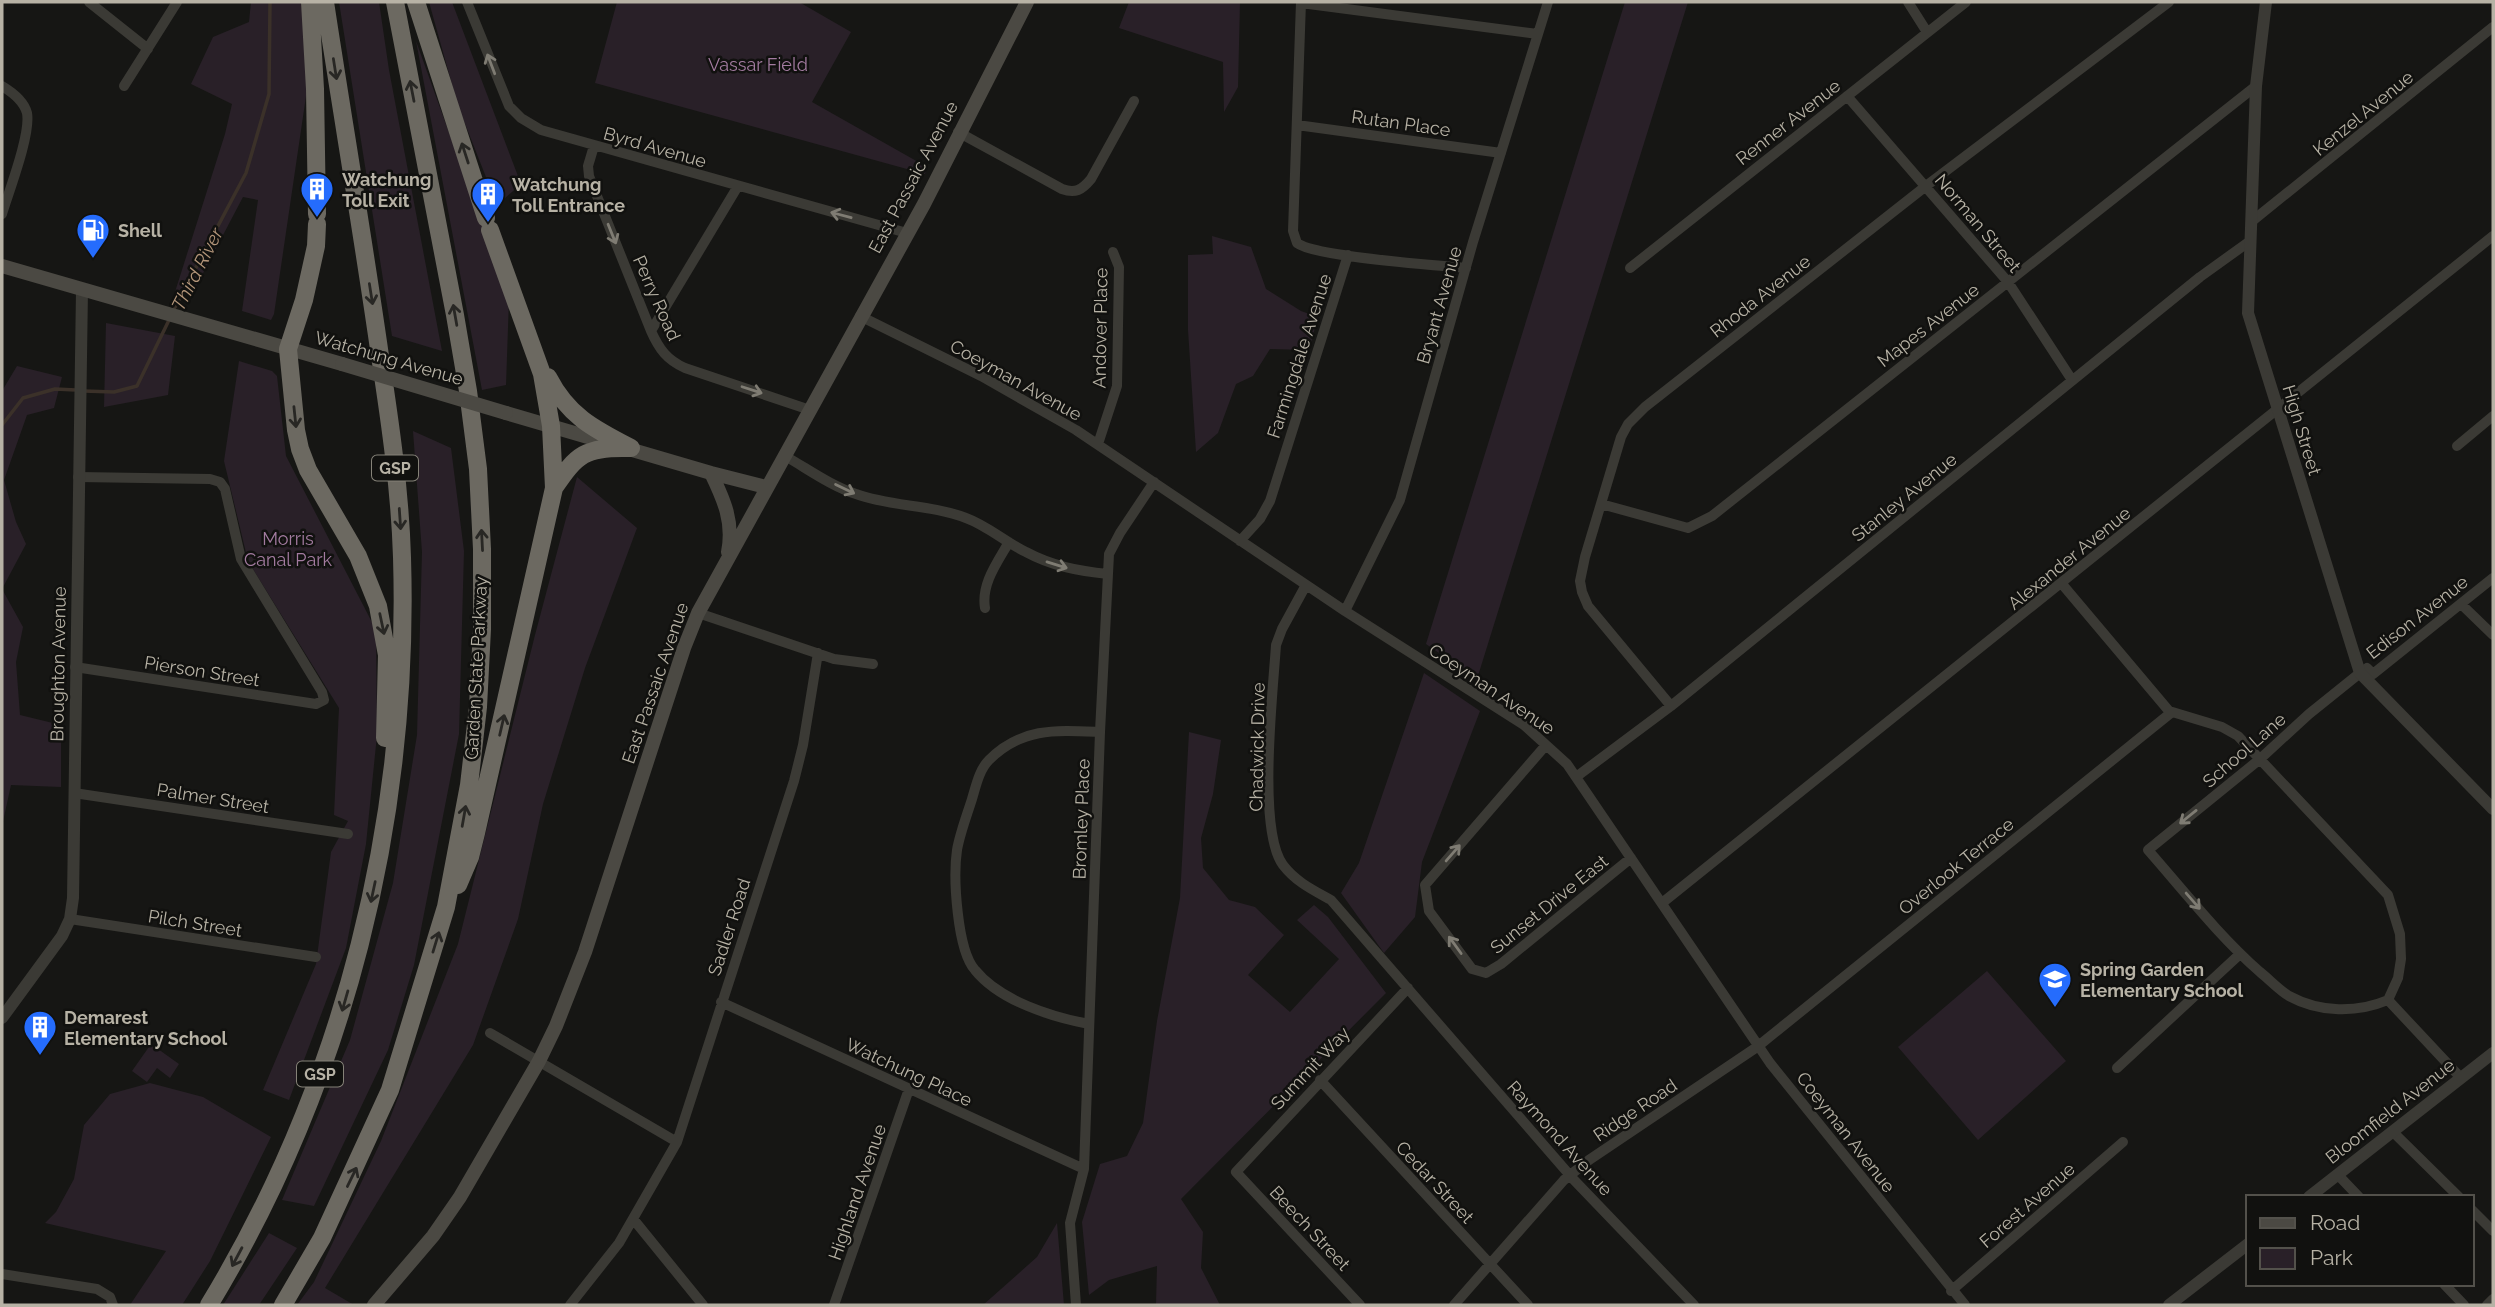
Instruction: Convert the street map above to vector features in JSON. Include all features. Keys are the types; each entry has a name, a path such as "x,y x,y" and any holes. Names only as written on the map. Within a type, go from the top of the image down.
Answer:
{"highway":[{"path":"310,2 315,89 316,246 304,300 288,349 300,449 308,470 358,556 370,582 384,631 387,686 379,861"},
{"name":"GSP","path":"209,1305 263,1207 318,1081 353,972 379,861 399,706 403,631 402,554 396,475 325,2"},
{"name":"Garden State Parkway","path":"283,1305 322,1238 390,1090 446,907 469,785 478,706 482,549 478,469 457,327 395,2"},
{"path":"416,2 488,224 538,358 560,399 572,412 589,425 631,448"},
{"path":"446,907 463,876 476,833 554,488 551,426 538,358"},
{"path":"554,488 571,463 591,450 604,447 631,448"}],"main road":[{"name":"East Passaic Avenue","path":"374,1305 433,1236 460,1197 539,1061 580,965 684,648 698,613 907,233 1027,2"},
{"name":"Watchung Avenue","path":"2,266 766,487"},
{"path":"711,473 723,496 730,520 729,549 723,566"}],"street":[{"path":"89,2 148,49"},
{"path":"124,86 177,2"},
{"name":"Byrd Avenue","path":"467,2 509,106 521,118 541,130 907,233"},
{"path":"1301,2 1538,34"},
{"name":"Farmingdale Avenue","path":"1240,541 1266,511 1270,501 1348,255 1301,246 1294,238 1301,2"},
{"name":"Bryant Avenue","path":"1345,611 1399,500 1466,268 1548,2"},
{"path":"1908,2 1927,33"},
{"name":"Renner Avenue","path":"1630,268 1966,2"},
{"name":"Rhoda Avenue","path":"1671,706 1588,607 1580,581 1621,437 1628,424 1645,407 1926,186 2169,2"},
{"name":"High Street","path":"2266,2 2256,86 2248,313 2360,673 2493,809"},
{"name":"Kenzel Avenue","path":"2251,222 2493,27"},
{"path":"2,86 21,100 27,113 26,131 2,214"},
{"name":"Mapes Avenue","path":"1601,504 1675,526 1688,528 1698,525 2256,86"},
{"name":"Norman Street","path":"1847,96 2008,282 2072,380"},
{"path":"958,132 1062,189 1077,191 1091,179 1134,101"},
{"name":"Rutan Place","path":"1297,125 1501,153"},
{"name":"Perry Road","path":"594,146 588,166 589,176 663,354 671,362 810,410"},
{"path":"652,331 738,186"},
{"name":"Alexander Avenue","path":"1662,903 2493,236"},
{"name":"Stanley Avenue","path":"1576,777 1671,706 2200,277 2250,241"},
{"name":"Andover Place","path":"1097,444 1117,387 1119,267 1113,252"},
{"path":"1348,255 1466,268"},
{"name":"Broughton Avenue","path":"2,1018 62,936 70,919 82,290"},
{"name":"Coeyman Avenue","path":"860,316 981,376 1076,430 1345,611 1524,725 1567,764 1759,1045 1951,1291 1965,1305"},
{"path":"2457,446 2493,416"},
{"path":"785,456 854,494 876,500 924,506 967,518 1052,565 1108,574"},
{"name":"Pierson Street","path":"75,667 316,704 324,700 322,692 241,559 225,489 220,482 210,479 78,477"},
{"name":"Bromley Place","path":"1076,1305 1070,1223 1084,1169 1109,554 1154,482"},
{"path":"985,608 985,586 1009,542"},
{"name":"Edison Avenue","path":"2360,673 2367,668 2373,674 2493,578"},
{"path":"2062,584 2172,712 2222,727 2238,736 2388,895 2400,934 2401,959 2398,978 2388,1000 2354,1010 2310,1004 2289,995 2240,954 2117,1068"},
{"name":"Chadwick Drive","path":"1306,585 1276,645 1268,799 1273,832 1281,863 1299,882 1331,900 1408,988"},
{"path":"2461,604 2493,635"},
{"path":"698,613 818,653 860,664 873,664"},
{"name":"Sadler Road","path":"570,1305 619,1244 677,1142 794,781 803,746 818,653"},
{"name":"School Lane","path":"2240,954 2148,849 2260,759 2309,714 2360,673"},
{"name":"Overlook Terrace","path":"1759,1045 2172,712"},
{"path":"1089,1024 1068,1020 1025,1005 973,969 959,922 955,873 957,849 978,778 987,762 1016,742 1040,733 1052,730 1100,732"},
{"name":"Sunset Drive East","path":"1546,745 1425,885 1429,911 1472,969 1486,973 1501,964 1632,858"},
{"name":"Palmer Street","path":"74,793 348,834"},
{"name":"Pilch Street","path":"70,919 316,957"},
{"name":"Summit Way","path":"1236,1171 1408,988"},
{"name":"Raymond Avenue","path":"1408,988 1570,1176 1695,1305"},
{"path":"2388,1000 2461,1078"},
{"name":"Watchung Place","path":"721,1002 1084,1169"},
{"path":"490,1033 677,1142"},
{"name":"Ridge Road","path":"1454,1305 1570,1176 1589,1160 1759,1045"},
{"name":"Bloomfield Avenue","path":"2312,1195 2493,1053"},
{"name":"Cedar Street","path":"1320,1080 1528,1305"},
{"name":"Highland Avenue","path":"834,1305 909,1089"},
{"path":"2393,1132 2457,1195"},
{"name":"Forest Avenue","path":"1951,1291 2123,1142"},
{"name":"Beech Street","path":"1236,1171 1360,1305"},
{"path":"2338,1175 2357,1195"},
{"path":"2474,1212 2493,1231"},
{"path":"634,1220 704,1305"},
{"path":"2172,1304 2246,1246"},
{"path":"2,1274 97,1289 110,1297 113,1305"},
{"path":"2446,1286 2464,1305"},
{"path":"2487,1305 2493,1299"}],"green space":[{"path":"251,2 301,2 310,69 271,320 242,311 258,200 243,197 191,296 175,292 232,104 191,84 213,37 249,22"},
{"path":"339,2 379,2 389,70 442,351 392,336"},
{"path":"429,2 452,2 521,184 497,205 458,106"},
{"name":"Vassar Field","path":"617,2 799,2 851,32 812,102 927,167 925,174 595,83"},
{"path":"1129,2 1240,2 1238,87 1224,112 1223,62 1119,28"},
{"path":"1625,2 1688,2 1477,679 1426,644"},
{"path":"416,41 509,299 506,385 482,390"},
{"path":"1212,236 1251,247 1266,289 1301,311 1318,317 1309,350 1270,349 1253,376 1236,384 1218,433 1196,452 1188,330 1188,255 1213,254"},
{"path":"106,323 175,336 168,395 104,407"},
{"name":"Morris Canal Park","path":"239,361 272,371 277,376 286,456 376,630 377,735 366,844 346,948 289,1100 263,1090 316,964 331,852 348,821 334,815 339,708 248,561 224,461"},
{"path":"17,366 62,377 54,408 27,415 4,480 16,522 26,544 2,589 2,391"},
{"path":"413,431 451,448 464,551 459,734 414,965 388,1050 314,1206 282,1200 350,1040 393,883 417,735 422,552"},
{"path":"577,477 637,528 585,668 543,804 518,919 473,1045 325,1288 354,1305 297,1305 314,1282 381,1141 458,944"},
{"path":"2,589 23,627 16,662 20,715 61,725 61,787 11,785 2,826"},
{"path":"1424,673 1480,711 1422,862 1415,917 1384,953 1341,893 1359,863"},
{"path":"1189,732 1221,740 1213,794 1201,838 1203,868 1229,900 1255,907 1284,935 1248,975 1290,1012 1339,959 1297,920 1314,905 1328,917 1386,993 1181,1199 1203,1232 1201,1268 1220,1305 1156,1305 1157,1266 1109,1280 1089,1295 1082,1222 1100,1164 1127,1156 1143,1123 1157,1021 1180,898"},
{"path":"1987,971 2066,1061 1978,1140 1898,1047"},
{"path":"151,1044 179,1064 170,1078 157,1068 147,1082 132,1071"},
{"path":"150,1083 203,1097 271,1137 210,1261 182,1305 130,1305 166,1251 45,1223 56,1212 74,1179 84,1125 110,1094"},
{"path":"1057,1223 1064,1305 983,1305 1037,1257"},
{"path":"269,1233 297,1248 259,1305 223,1305"}],"waterway":[{"name":"Third River","path":"173,311 246,173 269,94 270,2"},
{"name":"Third River","path":"84,391 114,392 137,386 170,318"},
{"name":"Third River","path":"2,425 23,398 55,389 76,390"}],"place":[{"name":"Watchung Toll Exit","path":"317,219"},
{"name":"Watchung Toll Entrance","path":"488,224"},
{"name":"Shell","path":"93,260"},
{"name":"Spring Garden Elementary School","path":"2055,1009"},
{"name":"Demarest Elementary School","path":"40,1057"}]}
